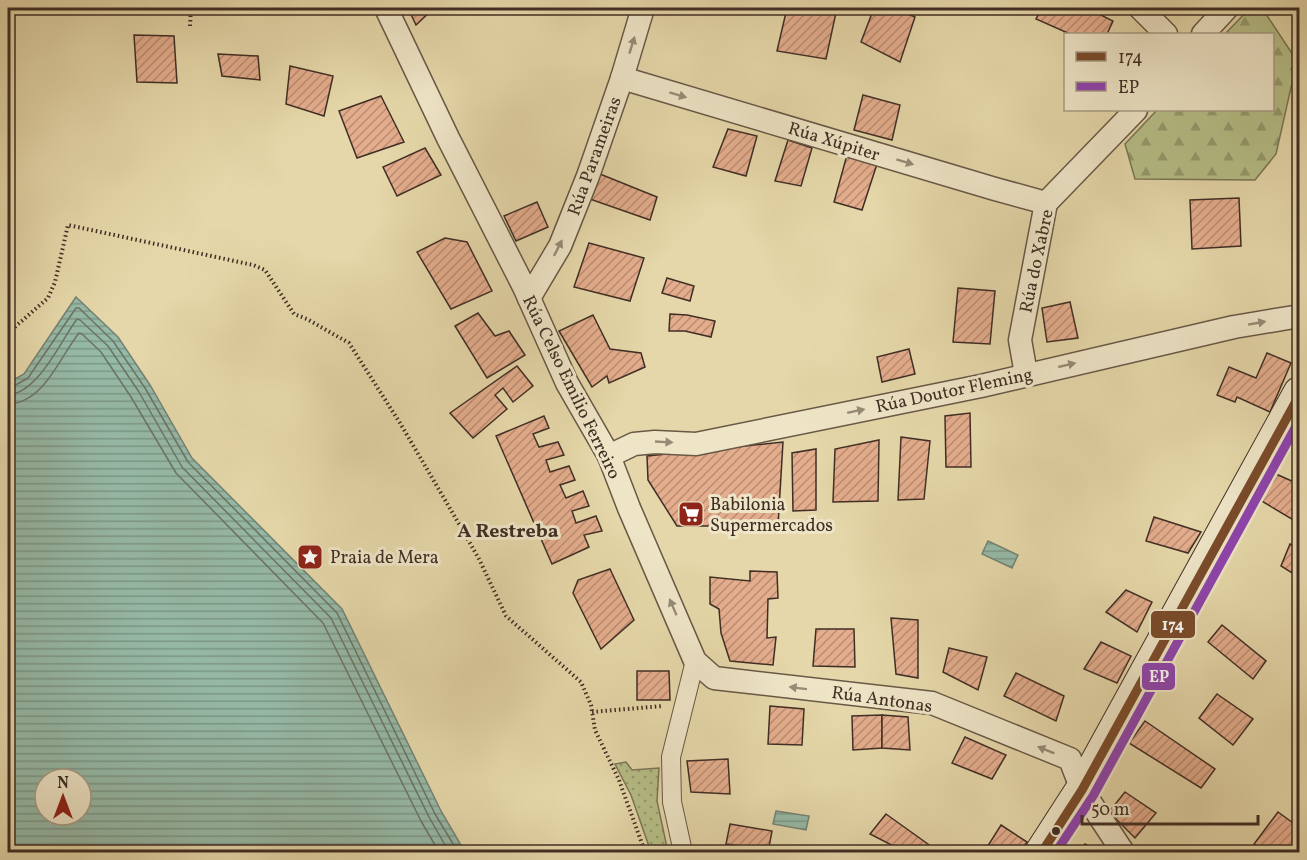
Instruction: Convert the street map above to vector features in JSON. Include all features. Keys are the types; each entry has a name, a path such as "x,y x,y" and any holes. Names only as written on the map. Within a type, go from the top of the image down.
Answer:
{"main road":[{"path":"1042,852 1082,790 1299,393"}],"street":[{"name":"Rúa Celso Emilio Ferreiro","path":"386,8 448,138 529,298 567,383 609,456 628,508 672,604 694,661"},
{"name":"Rúa Parameiras","path":"529,298 560,246 588,176 622,78 643,8"},
{"path":"1140,8 1165,33"},
{"path":"1204,33 1227,8"},
{"name":"Rúa Xúpiter","path":"622,78 1046,203"},
{"name":"Rúa do Xabre","path":"1026,374 1020,340 1046,203 1135,111"},
{"name":"Rúa Doutor Fleming","path":"609,456 634,444 655,441 696,444 981,386 1234,327 1294,317 1299,320"},
{"path":"682,852 672,802 671,757 694,661"},
{"name":"Rúa Antonas","path":"694,661 714,678 932,704 1070,759 1082,790 1123,852"}],"path":[{"path":"190,8 190,26"},
{"path":"8,333 48,298 55,282 68,225 253,264 265,270 294,314 349,343 400,423 455,517 479,559 506,616 581,682 592,712 595,730 619,780 645,852"},
{"path":"592,712 683,705"}],"green space":[{"path":"1250,8 1262,8 1297,61 1276,154 1255,180 1135,179 1125,144 1156,111 1274,111 1274,33 1226,33"},
{"path":"626,762 632,770 659,768 657,801 668,852 651,852 631,795 615,764"}],"water":[{"path":"76,297 118,337 150,385 192,458 342,609 441,811 465,852 8,852 8,383 24,374"},
{"path":"988,541 1018,555 1012,568 982,554"},
{"path":"776,811 809,816 806,830 773,824"}],"building":[{"path":"260,8 299,8 298,14 260,10"},
{"path":"408,8 434,8 416,25"},
{"path":"787,8 837,8 826,59 777,51"},
{"path":"874,8 894,8 915,17 900,62 861,42"},
{"path":"1042,8 1087,8 1113,21 1107,33 1068,33 1036,19"},
{"path":"1281,8 1292,8 1283,14"},
{"path":"134,35 174,36 177,83 137,82"},
{"path":"218,54 258,56 260,80 222,76"},
{"path":"290,66 333,76 324,116 286,104"},
{"path":"863,95 900,105 892,140 854,130"},
{"path":"381,96 404,142 357,158 339,111"},
{"path":"728,129 757,136 746,176 713,167"},
{"path":"788,140 812,148 801,186 775,181"},
{"path":"425,148 441,175 397,196 383,167"},
{"path":"847,155 877,164 862,210 834,202"},
{"path":"595,172 657,197 650,220 587,198"},
{"path":"1239,198 1241,246 1192,249 1190,200"},
{"path":"537,202 548,227 516,241 504,216"},
{"path":"445,238 467,242 492,291 451,309 417,252"},
{"path":"589,243 644,258 630,301 574,287"},
{"path":"8,266 12,267 8,287"},
{"path":"667,278 694,286 690,301 662,293"},
{"path":"958,288 995,291 990,344 953,342"},
{"path":"1070,302 1078,338 1047,342 1042,308"},
{"path":"478,313 495,336 509,331 525,355 487,378 455,326"},
{"path":"670,314 715,321 711,337 685,331 669,331"},
{"path":"593,315 610,349 641,353 645,367 609,383 607,376 592,387 559,331"},
{"path":"909,349 915,374 882,382 877,357"},
{"path":"1267,353 1291,363 1270,412 1237,397 1235,402 1217,395 1229,367 1256,378"},
{"path":"517,366 533,386 513,402 503,388 495,395 507,409 473,438 450,413"},
{"path":"970,413 971,467 946,467 945,416"},
{"path":"544,416 549,428 533,434 539,447 558,442 564,455 546,460 550,472 569,466 575,480 560,485 566,498 583,491 589,506 572,511 576,523 596,516 602,531 584,535 589,547 552,564 496,436"},
{"path":"1300,423 1300,445 1290,440"},
{"path":"901,437 930,441 924,499 898,500"},
{"path":"879,440 878,501 833,502 835,449"},
{"path":"783,442 778,526 677,526 648,480 647,456"},
{"path":"816,449 816,510 793,511 792,453"},
{"path":"1300,473 1300,524 1260,500 1276,474 1294,482"},
{"path":"1154,517 1201,532 1188,553 1146,541"},
{"path":"1290,544 1300,549 1300,578 1281,566"},
{"path":"610,569 634,620 601,649 573,593 578,580"},
{"path":"750,571 777,572 778,598 768,599 767,638 776,637 773,665 730,661 721,633 719,609 710,604 710,577 750,581"},
{"path":"1126,590 1152,602 1137,632 1106,612"},
{"path":"891,618 918,620 918,678 896,674"},
{"path":"1222,625 1266,661 1253,679 1208,642"},
{"path":"816,629 854,629 855,667 813,666"},
{"path":"1101,642 1131,656 1117,683 1084,669"},
{"path":"949,648 987,657 978,690 943,672"},
{"path":"637,671 669,671 670,700 637,700"},
{"path":"1016,673 1064,696 1056,721 1004,696"},
{"path":"1217,694 1253,719 1233,745 1199,718"},
{"path":"770,706 804,709 802,745 768,744"},
{"path":"882,715 882,748 853,750 852,716"},
{"path":"882,715 908,717 910,750 882,748"},
{"path":"1145,721 1215,769 1201,788 1129,743"},
{"path":"965,737 1006,755 992,779 952,763"},
{"path":"728,759 730,794 691,792 687,761"},
{"path":"1125,792 1156,813 1135,838 1109,812"},
{"path":"1278,812 1300,828 1299,852 1265,852 1254,844"},
{"path":"886,814 939,852 905,852 870,834"},
{"path":"730,824 772,831 768,852 740,852 741,846 726,844"},
{"path":"1001,825 1027,842 1020,852 984,852"},
{"path":"1085,844 1099,852 1079,852"}],"transit line":[{"name":"174","path":"1042,852 1082,790 1300,394"},
{"name":"EP","path":"1056,852 1093,796 1300,419"}],"place":[{"name":"Babilonia Supermercados","path":"691,514"},
{"name":"Praia de Mera","path":"310,557"}],"district":[{"name":"A Restreba","path":"508,530"}]}
